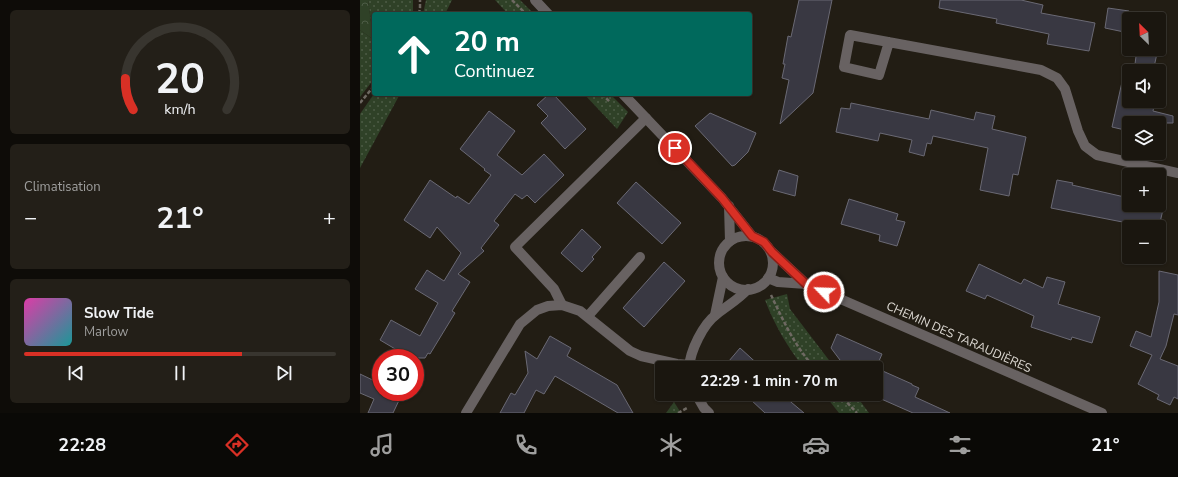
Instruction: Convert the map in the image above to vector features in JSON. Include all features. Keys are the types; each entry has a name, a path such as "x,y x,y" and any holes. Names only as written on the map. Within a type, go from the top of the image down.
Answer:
{"street":[{"path":"535,0 546,12"},
{"path":"889,42 879,75 844,67 850,35 889,42 1041,70 1057,78 1065,89 1078,131 1085,146 1097,155 1178,172"},
{"path":"625,96 722,198 752,236 764,242 772,252 772,273 767,280 760,286 748,289 739,288 733,286 723,277 720,258 722,251 730,241 740,236 752,236"},
{"path":"562,305 554,289 516,247 646,118"},
{"path":"729,206 730,241"},
{"name":"CHEMIN DES TARAUDIÈRES","path":"772,252 806,284"},
{"path":"588,316 640,257"},
{"path":"715,315 723,277"},
{"name":"CHEMIN DES TARAUDIÈRES","path":"767,280 806,284 1102,413"},
{"path":"690,361 694,345 715,315 739,300 748,289"},
{"path":"466,413 520,324 537,310 548,306 562,305 580,311 630,351 641,356 663,361"},
{"path":"700,401 709,413"}],"path":[{"path":"419,12 420,0"},
{"path":"512,0 523,12"},
{"path":"360,103 372,88"},
{"path":"767,280 787,329 808,361"},
{"path":"846,401 857,413"}],"green space":[{"path":"360,0 368,0 372,23 372,39 360,30"},
{"path":"368,0 413,0 413,12 372,12 372,23"},
{"path":"426,0 452,0 446,12 423,12"},
{"path":"495,0 520,0 532,12 506,12"},
{"path":"360,30 372,39 372,82 360,97"},
{"path":"373,96 399,96 360,168 360,114"},
{"path":"586,96 612,96 628,112 617,129"},
{"path":"787,294 790,309 830,361 799,361 777,327 765,300"},
{"path":"830,401 860,401 869,413 839,413"},
{"path":"674,402 681,413 666,413"}],"building":[{"path":"799,0 832,0 813,93 780,124 789,80 782,78 785,64 783,64 788,36 791,37"},
{"path":"940,0 1021,0 1043,5 1041,13 1095,23 1089,51 1047,44 1049,34 996,23 997,19 939,8"},
{"path":"1108,8 1129,11 1122,12 1122,32 1105,28"},
{"path":"1136,56 1156,56 1155,64 1135,64"},
{"path":"1122,82 1122,108 1154,108 1153,111 1173,116 1173,123 1166,123 1166,116 1122,116 1122,129 1112,127"},
{"path":"547,96 555,96 586,129 565,149 541,123 548,116 537,105"},
{"path":"851,103 929,119 931,110 974,120 976,112 995,116 992,129 1026,137 1018,175 1013,174 1009,196 980,190 988,148 933,136 931,144 927,143 924,156 909,152 912,140 880,133 878,141 836,132 841,108 850,109"},
{"path":"489,111 515,131 497,155 522,175 544,154 564,175 535,203 527,195 522,199 515,194 494,221 499,225 481,248 484,251 458,274 470,282 452,311 455,313 430,354 428,353 424,358 424,349 395,349 380,340 391,320 420,336 438,303 415,289 427,270 444,281 461,253 437,227 430,238 404,220 430,180 456,198 457,196 469,204 491,175 460,149"},
{"path":"710,113 756,133 748,152 735,165 732,166 695,126"},
{"path":"779,170 798,176 795,196 773,190"},
{"path":"1057,180 1122,196 1122,212 1162,212 1161,220 1122,220 1122,222 1051,208"},
{"path":"636,182 681,223 662,244 617,203"},
{"path":"849,199 898,214 896,220 905,222 897,246 879,241 880,235 841,224"},
{"path":"582,229 601,247 592,257 594,259 582,272 561,253"},
{"path":"664,262 685,281 644,327 623,308"},
{"path":"979,264 1021,284 1024,279 1043,288 1047,277 1065,282 1058,304 1100,317 1092,343 1072,337 1071,340 1031,327 1034,316 987,295 985,299 966,291"},
{"path":"1159,271 1178,275 1178,315 1174,314 1166,346 1160,359 1178,366 1178,399 1174,397 1170,405 1157,399 1159,395 1138,384 1152,355 1130,346 1136,331 1151,337 1159,302"},
{"path":"837,334 882,354 879,361 841,361 831,348"},
{"path":"550,336 571,348 567,356 617,385 633,413 618,413 555,376 544,394 536,390 524,413 500,413 511,393 515,395 528,373 525,351 537,359"},
{"path":"740,348 754,361 729,361"},
{"path":"883,371 919,388 915,397 950,413 913,413 883,400"},
{"path":"360,374 372,380 372,398 360,393"},
{"path":"373,401 399,401 393,413 368,413"},
{"path":"752,401 790,401 804,413 765,413"}],"route":[{"path":"675,148 729,206 752,236 764,242 787,268 796,274 806,284 824,292"}]}
